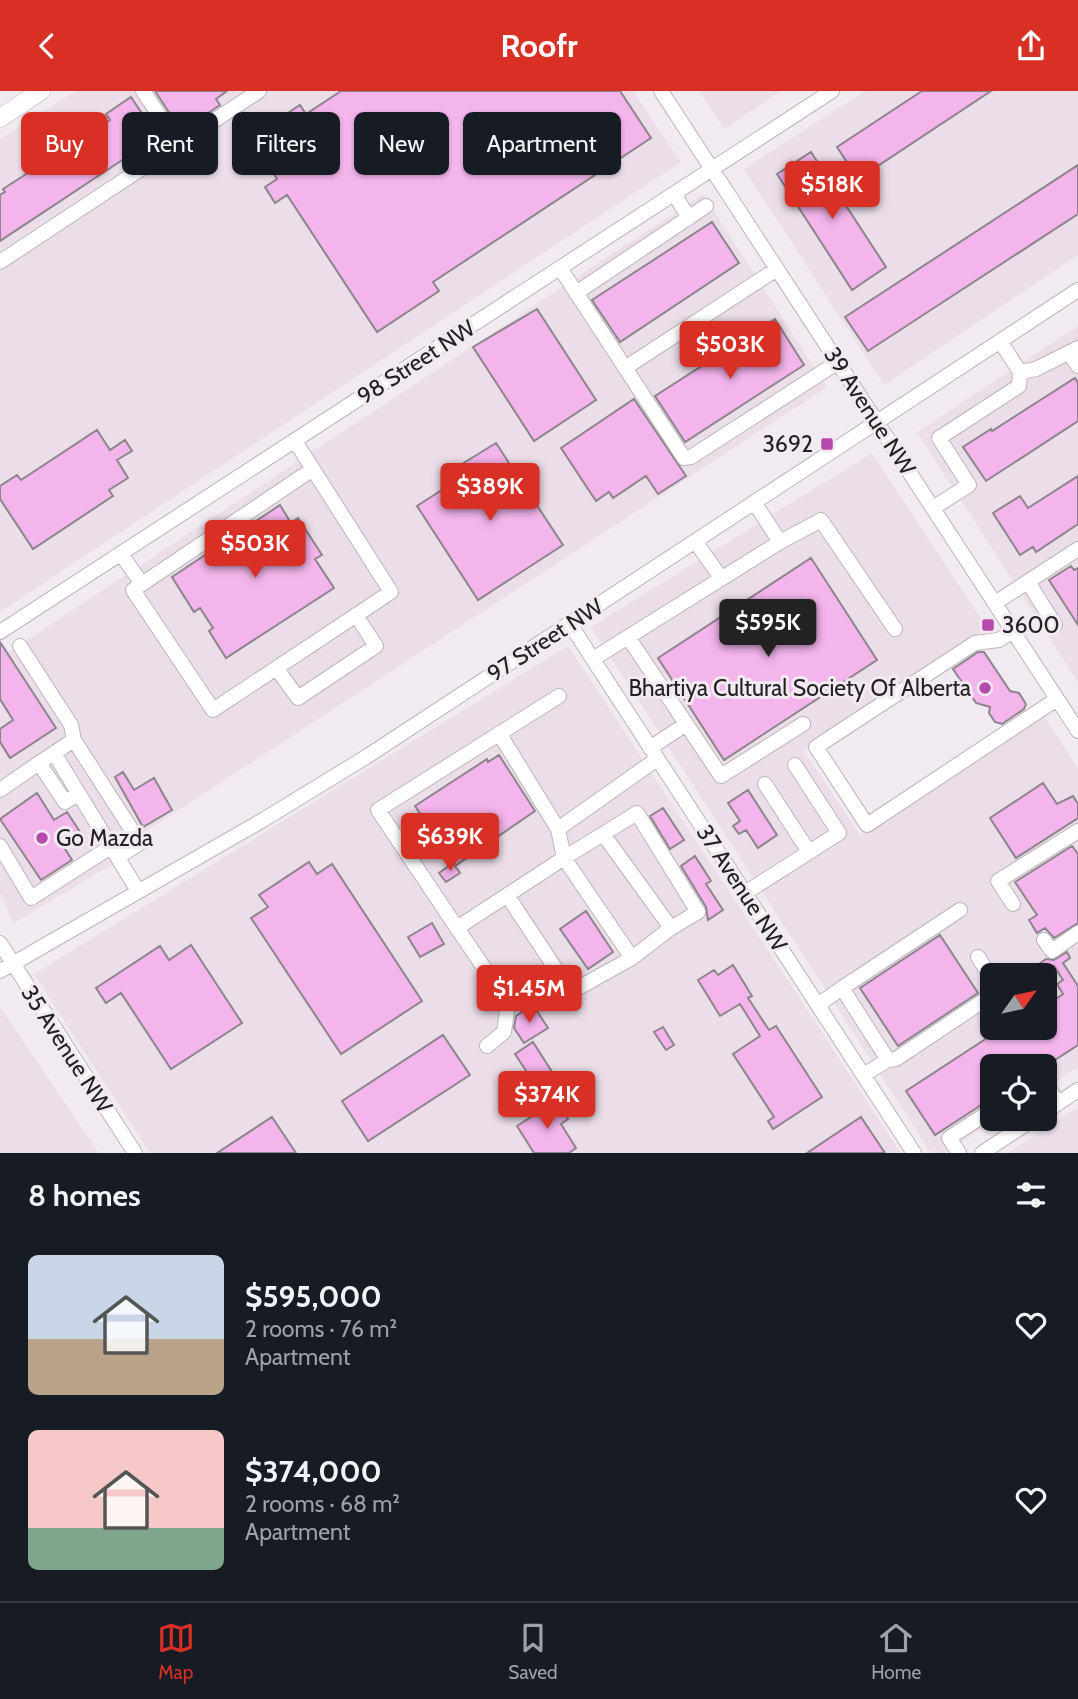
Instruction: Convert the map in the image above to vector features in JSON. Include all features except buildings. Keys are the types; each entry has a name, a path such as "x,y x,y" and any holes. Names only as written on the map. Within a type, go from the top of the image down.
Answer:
{"main road":[{"path":"0,118 41,91"}],"street":[{"path":"144,91 158,112"},
{"path":"218,119 259,91"},
{"name":"39 Avenue NW","path":"662,91 1078,731"},
{"name":"98 Street NW","path":"0,632 832,91"},
{"path":"0,262 133,175"},
{"path":"674,194 689,218"},
{"path":"576,293 706,206"},
{"path":"560,268 680,454 688,459 838,362"},
{"path":"625,368 777,269"},
{"name":"97 Street NW","path":"6,967 263,820 366,757 1078,290"},
{"path":"933,508 969,485 940,438 1019,386 1020,372 1000,341"},
{"path":"1020,372 1036,369 1073,351 1078,366"},
{"path":"295,441 313,469 391,592 214,710 133,590 313,469"},
{"path":"754,502 780,542"},
{"path":"593,659 720,578 821,520 895,629"},
{"path":"695,541 720,578"},
{"path":"995,603 1078,549"},
{"path":"121,554 142,584"},
{"path":"1028,582 1055,625"},
{"path":"277,669 298,698 376,646 356,615"},
{"name":"37 Avenue NW","path":"570,624 914,1153"},
{"path":"1013,631 999,641 975,643 816,747 867,825 1057,699"},
{"path":"628,636 721,776 803,725"},
{"path":"0,846 31,898 115,852 140,843 74,740 71,725 20,646"},
{"path":"487,1046 504,1032 508,1003 378,810 559,696"},
{"path":"558,829 654,753 686,724"},
{"path":"499,733 558,829 564,858 632,958"},
{"path":"0,790 74,740"},
{"path":"54,753 138,891"},
{"path":"39,763 65,802 79,794"},
{"path":"745,893 839,833 795,765"},
{"path":"765,784 809,852"},
{"path":"457,927 637,813 698,912 671,928 632,958 571,992 508,1003"},
{"path":"1013,904 998,881 1078,831"},
{"path":"603,834 671,928"},
{"path":"507,895 571,992"},
{"path":"818,1005 960,911"},
{"path":"1044,940 1052,951 1078,933"},
{"name":"35 Avenue NW","path":"0,943 6,967 135,1153"},
{"path":"978,957 982,963"},
{"path":"842,988 888,1060"},
{"path":"863,1075 888,1060 896,1059 980,1003"},
{"path":"1058,1103 1078,1090"},
{"path":"959,1153 949,1138 980,1118"},
{"path":"982,1153 1015,1131"}],"shaded area":[{"path":"76,91 633,91 681,162 0,612 0,139 21,126 21,175 108,175 108,112 43,112"},
{"path":"699,91 781,91 724,129"},
{"path":"865,91 1078,91 1078,255 884,385 744,169"},
{"path":"703,194 827,387 145,832 151,841 14,923 0,893 0,658"},
{"path":"1078,326 1078,682 917,432"},
{"path":"872,453 987,628 803,750 860,835 1044,715 1078,769 1078,1067 1057,1080 1057,1054 980,1054 980,1130 945,1153 931,1153 591,627"},
{"path":"568,646 901,1153 150,1153 34,974"},
{"path":"0,1007 99,1153 0,1153"},
{"path":"1078,1107 1078,1153 1008,1153 1041,1131 1057,1131 1057,1121"}],"place":[{"name":"3692","path":"827,444"},
{"name":"3600","path":"988,625"},
{"name":"Bhartiya Cultural Society Of Alberta","path":"985,688"},
{"name":"Go Mazda","path":"42,838"}]}
